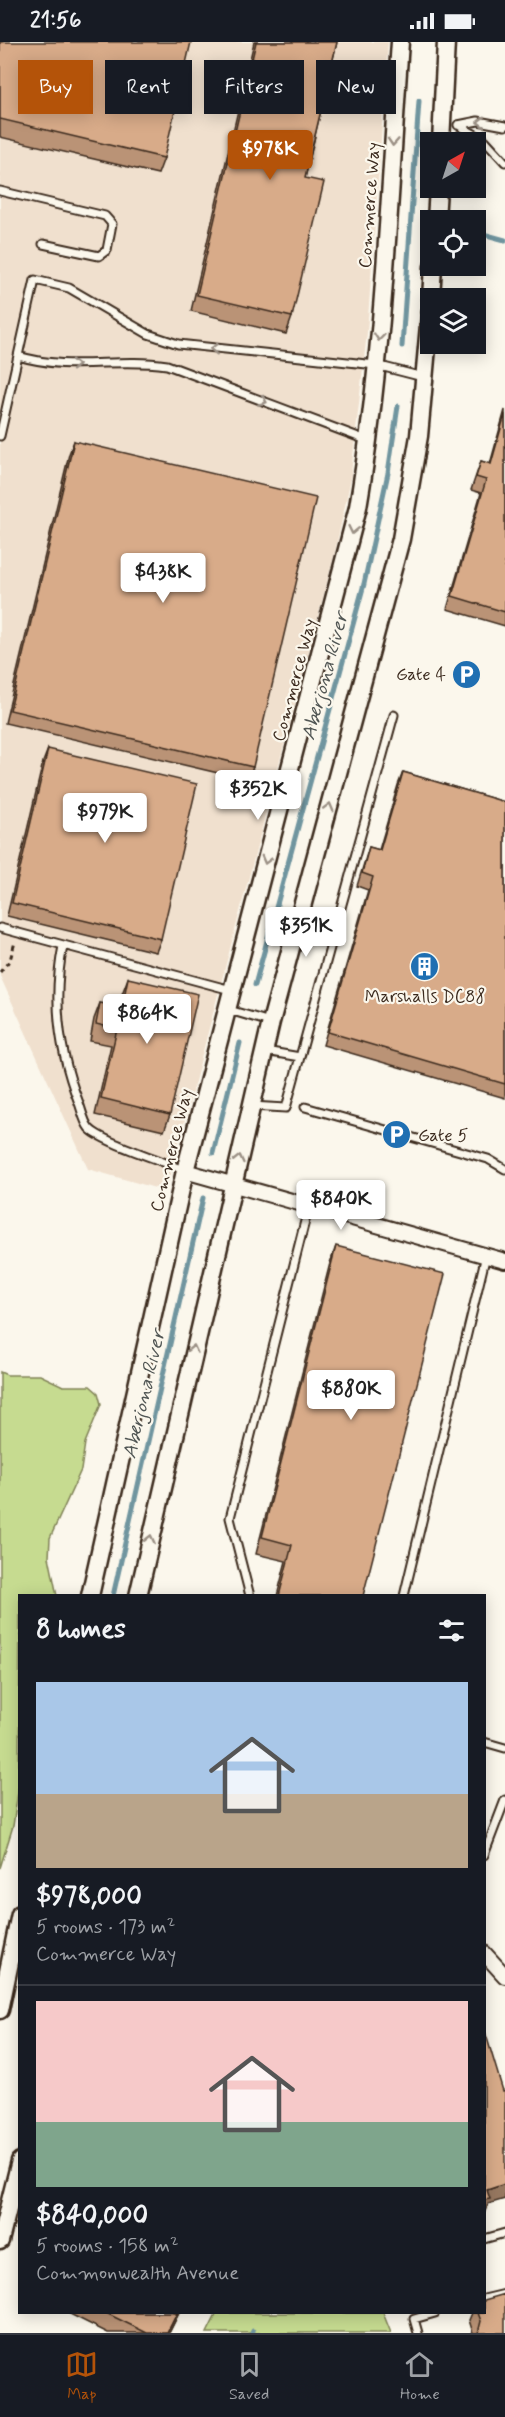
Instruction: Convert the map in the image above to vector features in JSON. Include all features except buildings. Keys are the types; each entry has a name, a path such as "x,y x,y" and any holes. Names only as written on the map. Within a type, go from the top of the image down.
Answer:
{"street":[{"name":"Commerce Way","path":"90,1594 185,1171 350,543 369,441 400,42"},
{"path":"442,132 446,42"},
{"path":"138,1594 271,1022 392,576 411,487 427,354"},
{"path":"185,1171 233,1182 505,1261"},
{"path":"0,2010 11,1945 18,1921"},
{"path":"486,1955 505,1976"},
{"path":"0,2241 18,2169"}],"lane":[{"path":"505,126 478,121 458,125 485,140 505,162"},
{"path":"0,191 105,216 112,224 107,250 99,256 43,244"},
{"path":"0,435 35,280 69,288 148,334 178,344 376,365 425,377"},
{"path":"18,356 59,365 147,362 167,365 369,441"},
{"path":"251,1106 286,1108 394,715"},
{"path":"0,928 231,990"},
{"path":"63,946 56,1008 69,1078 89,1128 105,1140 185,1171"},
{"path":"226,1009 271,1022"},
{"path":"264,1051 300,1057"},
{"path":"305,1107 488,1159 505,1169"},
{"path":"249,1594 230,1518 309,1204"},
{"path":"404,1594 486,1255"},
{"path":"486,1743 505,1748"},
{"path":"486,1850 505,1800"},
{"path":"486,2238 505,2233"},
{"path":"486,2299 505,2294"},
{"path":"418,2333 414,2319 432,2314"}],"path":[{"path":"0,972 10,960 17,934"}],"shaded area":[{"path":"0,42 388,42 387,60 316,60 316,114 383,114 367,332 350,483 334,556 166,1191 88,1169 0,976"}],"green space":[{"path":"0,1372 7,1375 40,1375 63,1386 90,1386 98,1393 101,1404 85,1443 81,1470 50,1538 49,1557 57,1594 18,1594 18,1792 13,1826 0,1868"},
{"path":"216,2314 383,2314 391,2333 207,2333"}],"waterway":[{"name":"Aberjona River","path":"402,346 419,101"},
{"path":"486,235 505,240"},
{"name":"Aberjona River","path":"255,985 364,584 388,473 398,406"},
{"name":"Aberjona River","path":"213,1153 240,1043"},
{"name":"Aberjona River","path":"113,1594 203,1198"}],"place":[{"name":"Gate 4","path":"467,674"},
{"name":"Marshalls DC88","path":"425,967"},
{"name":"Gate 5","path":"397,1135"}]}
